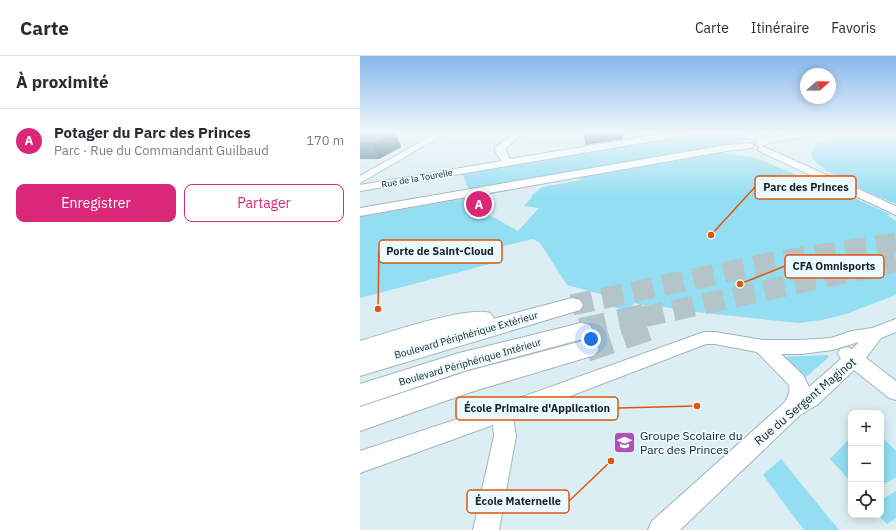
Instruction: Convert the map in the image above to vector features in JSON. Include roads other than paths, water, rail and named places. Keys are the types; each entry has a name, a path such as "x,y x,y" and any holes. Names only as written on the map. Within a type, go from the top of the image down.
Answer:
{"highway":[{"name":"Boulevard Périphérique Extérieur","path":"360,350 449,324 522,311 572,305 360,366"},
{"name":"Boulevard Périphérique Intérieur","path":"360,395 459,363 584,340 360,419"}],"street":[{"path":"360,180 405,154"},
{"path":"502,154 508,163"},
{"name":"Rue de la Tourelle","path":"360,188 560,154"},
{"path":"360,212 691,154"},
{"path":"781,154 896,211"},
{"path":"360,462 502,413 704,338 715,338 763,347 795,348 832,344 852,338 874,334 896,324"},
{"name":"Rue du Sergent Maginot","path":"661,530 792,409 810,399 855,358 865,348 874,334"},
{"path":"832,344 855,358 896,392"},
{"path":"763,347 796,380 800,386 800,393 792,409"},
{"path":"486,530 505,436 502,413"}],"tunnel":[{"path":"572,305 774,262 896,243"},
{"path":"643,317 896,262"},
{"path":"581,331 648,316"},
{"path":"586,349 648,328"}],"place":[{"name":"Potager du Parc des Princes","path":"479,204"},
{"name":"Parc des Princes","path":"711,235"},
{"name":"CFA Omnisports","path":"740,284"},
{"name":"Porte de Saint-Cloud","path":"378,309"},
{"name":"École Primaire d'Application","path":"697,406"},
{"name":"Groupe Scolaire du Parc des Princes","path":"624,442"},
{"name":"École Maternelle","path":"611,461"}]}
